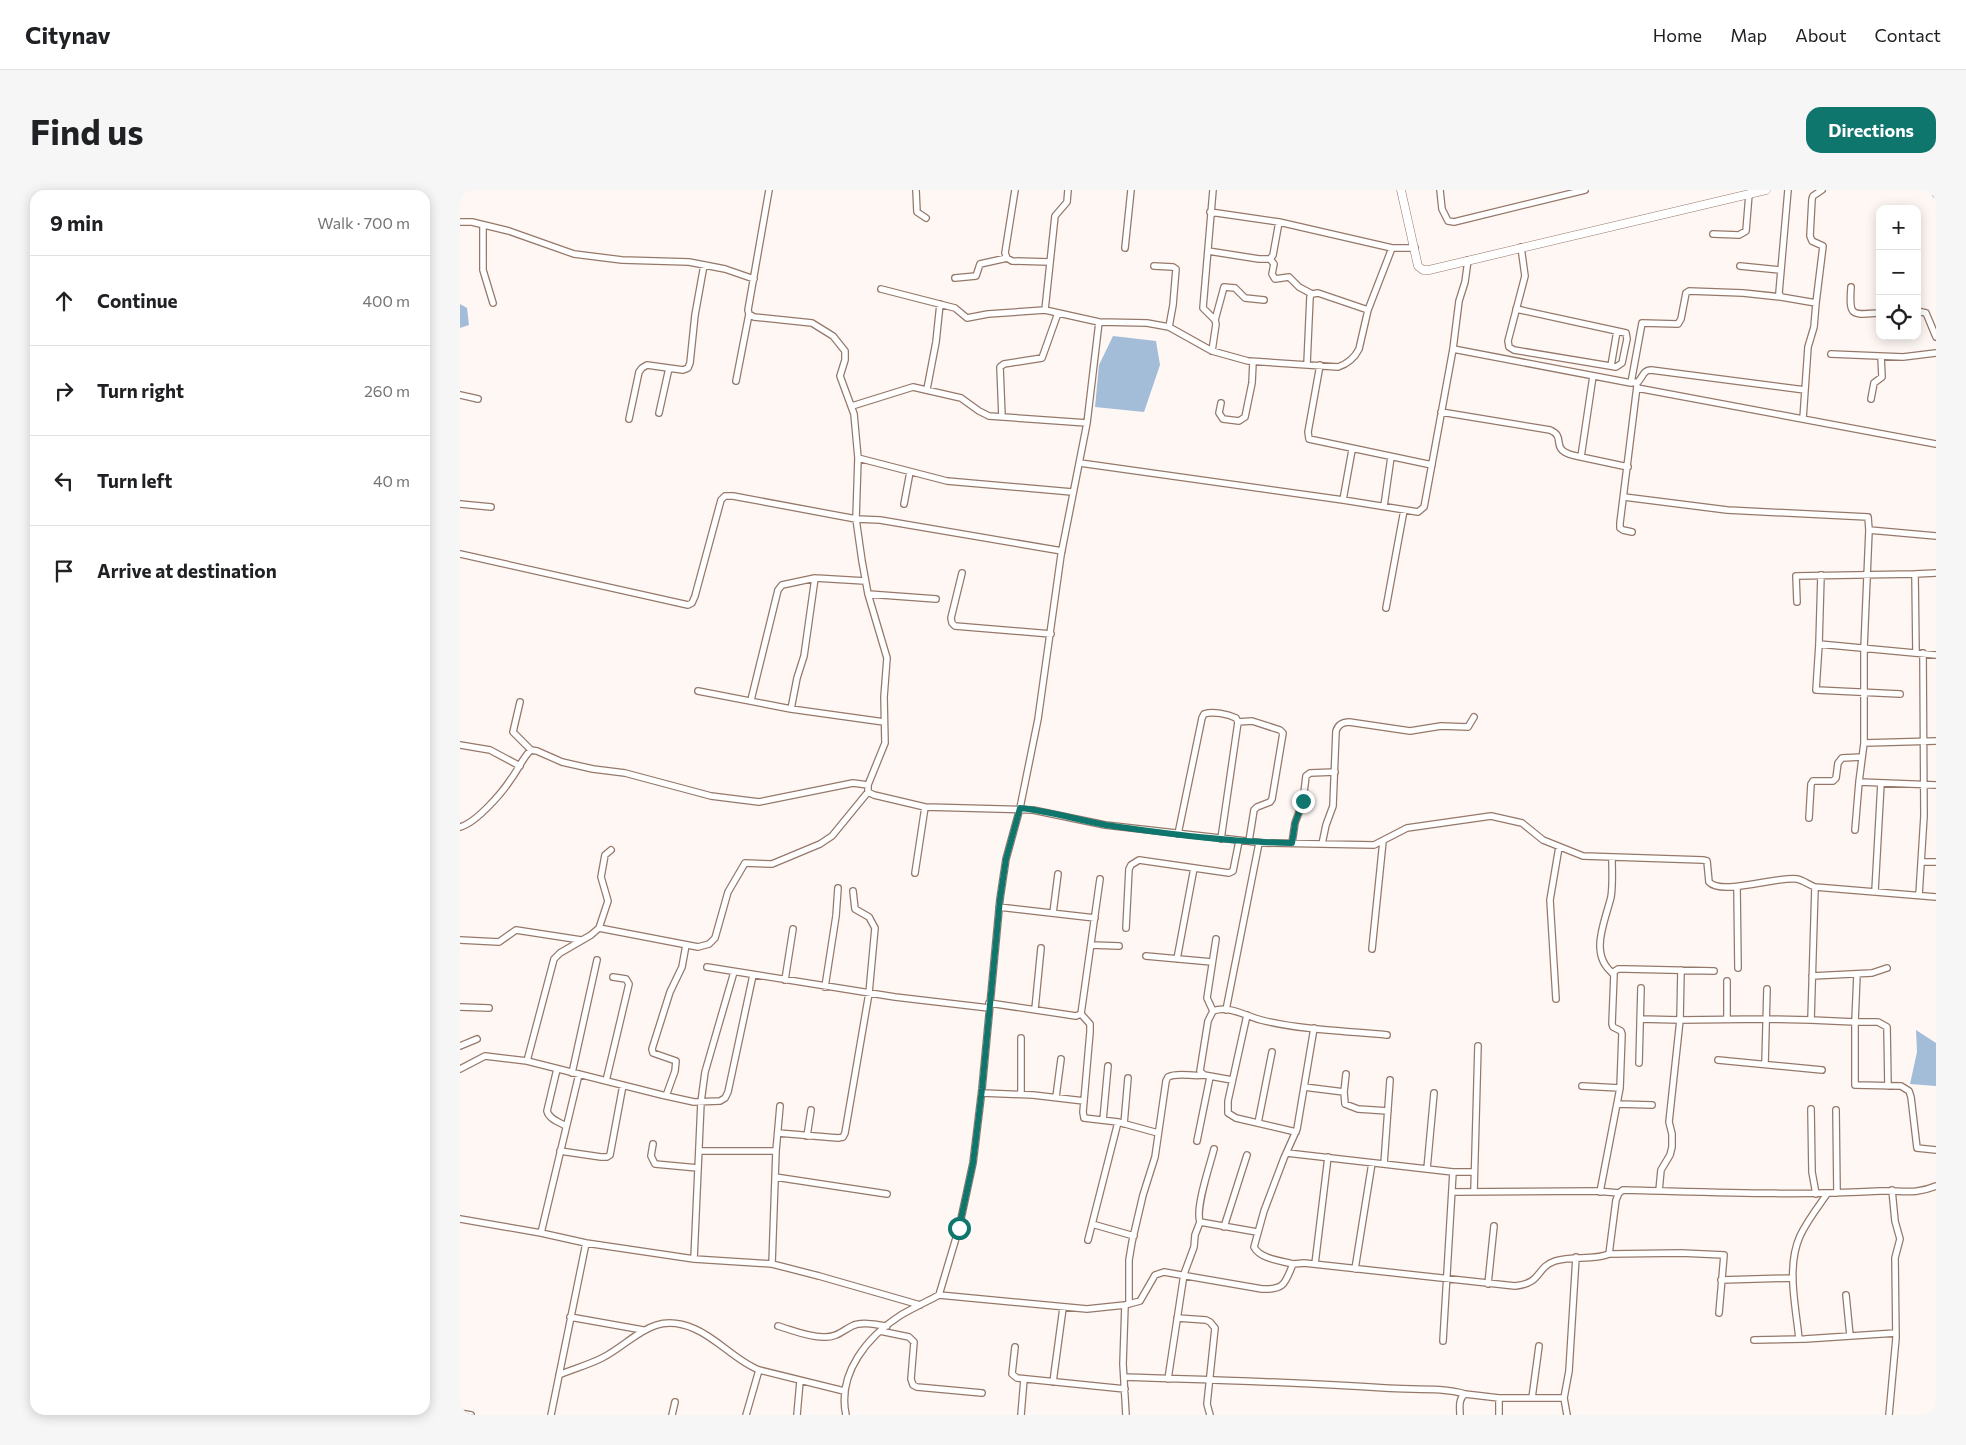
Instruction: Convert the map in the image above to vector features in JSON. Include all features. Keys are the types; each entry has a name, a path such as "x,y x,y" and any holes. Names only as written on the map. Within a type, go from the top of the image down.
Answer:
{"street":[{"path":"736,381 769,190"},
{"path":"916,190 917,212 926,218"},
{"path":"1007,258 1005,247 1016,190"},
{"path":"1046,310 1049,262 1055,216 1067,202 1068,190"},
{"path":"1125,248 1131,190"},
{"path":"1213,190 1203,308 1215,320"},
{"path":"1401,190 1418,266 1423,270 1766,190"},
{"path":"1440,190 1444,216 1448,221 1454,222 1585,190"},
{"path":"1781,298 1779,288 1780,270 1788,190"},
{"path":"1803,419 1808,347 1814,327 1823,246 1812,242 1810,236 1812,199 1813,196 1822,190"},
{"path":"1713,234 1743,234 1746,228 1749,194"},
{"path":"1210,212 1279,222 1392,248 1414,248"},
{"path":"460,222 509,231 574,254 622,260 679,261 704,265 754,279"},
{"path":"1270,258 1273,254 1279,222"},
{"path":"483,225 483,270 493,303"},
{"path":"1516,309 1626,333 1627,339 1622,363 1611,366 1514,350 1509,347 1508,341 1516,309 1525,276 1521,247"},
{"path":"881,289 955,308 967,318 988,314 1046,310 1099,322 1147,323 1169,327 1212,351 1253,362 1338,366 1345,365 1356,354 1368,310 1392,248"},
{"path":"1208,251 1259,259 1270,258"},
{"path":"955,278 973,278 976,276 980,264 1007,258 1012,260 1049,262"},
{"path":"1270,258 1274,264 1272,274 1275,279 1289,277 1299,287 1312,294 1318,292 1368,310"},
{"path":"1080,463 1418,512 1424,507 1459,301 1465,282 1468,260"},
{"path":"629,419 639,372 642,368 647,366 683,370 688,368 704,265"},
{"path":"1154,266 1173,267 1176,269 1169,327"},
{"path":"1740,266 1780,270"},
{"path":"1212,351 1215,320 1224,287 1235,288 1245,298 1264,300"},
{"path":"1851,287 1850,309 1858,314 1876,313"},
{"path":"1632,532 1620,528 1642,323 1678,324 1681,319 1686,294 1689,291 1743,293 1816,303"},
{"path":"1307,364 1310,298 1312,294"},
{"path":"926,389 936,342 940,304"},
{"path":"1921,311 1926,312 1936,337"},
{"path":"1002,417 1000,367 1004,364 1042,358 1058,313"},
{"path":"599,928 686,945 704,946 709,944 714,938 728,892 745,863 772,864 820,844 832,836 868,792 868,784 886,743 884,722 887,658 865,581 856,520 858,458 852,406 840,376 845,360 845,351 833,336 812,323 754,317 749,314"},
{"path":"939,1295 959,1228 971,1172 982,1094 999,907 1006,859 1020,808 1038,718 1062,551 1087,423 1099,322"},
{"path":"1611,366 1618,331"},
{"path":"1452,349 1936,444"},
{"path":"1831,354 1911,357 1936,353"},
{"path":"1871,399 1874,383 1882,377 1881,357"},
{"path":"1221,402 1219,413 1223,419 1239,421 1244,417 1252,383 1253,362"},
{"path":"1320,365 1308,432 1309,439 1352,450 1432,465"},
{"path":"660,413 669,368"},
{"path":"1635,384 1646,370 1651,370 1805,390"},
{"path":"1581,458 1593,376"},
{"path":"852,406 907,388 926,389 961,398 983,414 1087,423"},
{"path":"460,394 478,399"},
{"path":"1441,412 1550,430 1556,433 1560,449 1563,453 1628,467"},
{"path":"1344,500 1352,450"},
{"path":"1384,506 1391,457"},
{"path":"858,458 947,481 1072,492"},
{"path":"904,504 910,472"},
{"path":"460,554 688,605 692,603 695,596 719,506 721,500 726,496 856,520 880,520 1062,551"},
{"path":"1624,497 1727,510 1865,515 1869,520 1864,648 1864,743 1855,830"},
{"path":"460,504 491,507"},
{"path":"1386,608 1404,510"},
{"path":"1870,530 1936,536"},
{"path":"962,573 951,618 955,626 1051,634"},
{"path":"1797,602 1796,576 1936,573"},
{"path":"1914,574 1916,652"},
{"path":"1821,576 1816,690 1900,694"},
{"path":"751,700 778,590 782,585 815,578 865,581"},
{"path":"791,709 797,678 804,656 815,578"},
{"path":"868,594 936,599"},
{"path":"1819,644 1936,655"},
{"path":"1919,895 1924,824 1923,653"},
{"path":"698,691 791,709 884,722"},
{"path":"520,702 513,732 531,750 562,762 593,769 625,773 711,796 759,802 853,783 868,784"},
{"path":"1178,834 1202,718 1204,714 1208,713 1232,716 1238,722 1221,839"},
{"path":"1322,844 1333,806 1336,732 1338,726 1344,722 1417,732 1442,726 1468,728 1474,717"},
{"path":"1238,722 1252,721 1280,730 1283,733 1272,799 1270,802 1254,810 1249,842"},
{"path":"1864,743 1936,741"},
{"path":"460,746 490,750 520,766"},
{"path":"460,827 475,820 510,782 531,750"},
{"path":"1809,818 1810,784 1813,781 1833,781 1836,778 1838,763 1842,758 1862,757"},
{"path":"1292,843 1295,823 1303,801 1306,776 1310,772 1335,772"},
{"path":"1859,782 1936,785"},
{"path":"1875,891 1881,783"},
{"path":"868,792 925,807 1020,808 1105,825 1249,842 1374,845 1407,828 1490,816 1522,823 1543,840 1583,856 1707,861 1709,882 1711,884 1737,887 1798,879 1815,887 1936,897"},
{"path":"915,873 925,807"},
{"path":"1126,928 1129,869 1134,862 1139,860 1226,874 1233,871 1239,840"},
{"path":"1372,949 1383,841"},
{"path":"1226,1010 1259,842"},
{"path":"1556,999 1550,900 1559,846"},
{"path":"528,1061 554,959 599,928 608,901 601,878 606,855 611,850"},
{"path":"1600,1192 1620,1088 1622,1034 1612,1024 1614,978 1612,973 1605,967 1600,943 1602,926 1611,896 1612,857"},
{"path":"1922,862 1936,862"},
{"path":"1178,959 1194,868"},
{"path":"1053,913 1058,874"},
{"path":"1081,1014 1100,879"},
{"path":"1737,887 1738,968"},
{"path":"1811,1020 1815,887"},
{"path":"825,986 836,916 838,888"},
{"path":"778,1133 838,1138 843,1137 845,1133 869,993 875,928 869,917 855,909 853,892"},
{"path":"999,907 1095,918"},
{"path":"785,980 793,929"},
{"path":"460,940 499,942 516,930 582,940"},
{"path":"1213,1011 1207,998 1216,939"},
{"path":"666,1096 676,1071 676,1061 653,1053 652,1049 670,992 682,967 686,945"},
{"path":"1091,945 1119,946"},
{"path":"1034,1009 1040,948"},
{"path":"1146,956 1212,962"},
{"path":"572,1073 597,960"},
{"path":"707,967 869,993 1034,1009 1076,1016 1081,1014"},
{"path":"1812,976 1872,973 1887,968"},
{"path":"1612,973 1618,969 1714,971"},
{"path":"1659,1191 1661,1170 1672,1147 1672,1134 1669,1122 1680,1020 1681,970"},
{"path":"694,1259 701,1102 705,1072 734,972"},
{"path":"1857,974 1855,1085 1901,1086 1909,1091 1917,1148 1936,1150"},
{"path":"460,1069 486,1056 528,1061 666,1096 701,1102 720,1100 725,1098 728,1092 753,975"},
{"path":"606,1081 628,984 626,979 613,977"},
{"path":"1727,981 1727,1019"},
{"path":"1639,1063 1640,988"},
{"path":"1765,1064 1767,988"},
{"path":"460,1007 489,1008"},
{"path":"1213,1011 1226,1010 1293,1027 1387,1035"},
{"path":"1207,1076 1200,1071 1200,1064 1208,1021 1213,1011"},
{"path":"1081,1014 1090,1024 1084,1118 1121,1123 1158,1133"},
{"path":"1246,1015 1228,1100 1228,1113 1236,1118 1296,1132"},
{"path":"1640,1019 1766,1019 1878,1022 1887,1027 1888,1086"},
{"path":"1314,1028 1296,1132 1257,1232 1254,1247 1256,1251 1262,1255 1293,1264 1316,1264 1447,1280 1515,1286 1528,1285 1546,1265 1557,1260 1576,1257 1602,1257 1609,1254 1681,1253 1724,1255 1719,1313"},
{"path":"1021,1038 1021,1094"},
{"path":"461,1044 477,1039"},
{"path":"1474,1191 1478,1046"},
{"path":"1258,1123 1272,1052"},
{"path":"1056,1097 1061,1058"},
{"path":"1718,1060 1822,1070"},
{"path":"1103,1120 1108,1066"},
{"path":"557,1069 547,1111 551,1118 566,1126"},
{"path":"541,1233 579,1074"},
{"path":"1126,1415 1124,1377 1129,1260 1143,1195 1155,1156 1168,1077 1175,1074 1232,1080"},
{"path":"1346,1074 1345,1104 1388,1111"},
{"path":"1197,1141 1207,1076"},
{"path":"1088,1240 1121,1123 1128,1078"},
{"path":"1384,1164 1390,1080"},
{"path":"560,1151 601,1157 607,1157 610,1154 623,1085"},
{"path":"1582,1086 1620,1088"},
{"path":"1304,1087 1344,1092"},
{"path":"1427,1169 1434,1093"},
{"path":"982,1094 1021,1094 1084,1101"},
{"path":"1617,1104 1652,1105"},
{"path":"772,1264 776,1151 780,1106"},
{"path":"1810,1109 1812,1172 1816,1194"},
{"path":"807,1136 811,1110"},
{"path":"1836,1110 1837,1193"},
{"path":"653,1144 651,1156 655,1164 698,1168"},
{"path":"1168,1378 1184,1274 1194,1247 1195,1235 1200,1222 1198,1217 1199,1206 1214,1149"},
{"path":"699,1151 776,1151"},
{"path":"1287,1153 1453,1172 1474,1172"},
{"path":"1224,1227 1247,1155"},
{"path":"1316,1264 1328,1158"},
{"path":"1355,1269 1372,1162"},
{"path":"1443,1341 1453,1172"},
{"path":"775,1177 887,1194"},
{"path":"1453,1192 1619,1193 1623,1190 1827,1194 1892,1190 1913,1192 1936,1186"},
{"path":"1889,1415 1896,1333 1895,1258 1900,1239 1894,1221 1892,1190"},
{"path":"1609,1254 1616,1200 1619,1193"},
{"path":"1799,1339 1793,1278 1793,1256 1800,1236 1827,1194"},
{"path":"460,1219 586,1243 694,1259 772,1264 920,1306"},
{"path":"1200,1222 1257,1232"},
{"path":"1092,1224 1134,1236"},
{"path":"1488,1284 1494,1226"},
{"path":"551,1415 586,1243"},
{"path":"1567,1415 1564,1398 1569,1371 1576,1257"},
{"path":"846,1415 844,1391 850,1370 858,1355 880,1331 900,1316 939,1295 1087,1309 1140,1301 1155,1275 1164,1272 1262,1289 1277,1289 1284,1284 1293,1264"},
{"path":"1721,1280 1793,1278"},
{"path":"1846,1295 1850,1336"},
{"path":"1053,1382 1063,1308"},
{"path":"570,1317 643,1330"},
{"path":"1177,1318 1206,1320 1215,1328 1207,1404 1210,1415"},
{"path":"558,1375 602,1358 643,1330 662,1322 694,1328 722,1344 751,1367 844,1391"},
{"path":"778,1326 824,1338 840,1334 852,1326 860,1324 887,1326"},
{"path":"880,1331 913,1339 911,1379 913,1385 917,1387 982,1393"},
{"path":"1754,1340 1896,1333"},
{"path":"1532,1398 1539,1346"},
{"path":"1015,1347 1012,1374 1014,1376 1024,1379 1125,1389"},
{"path":"746,1415 759,1370"},
{"path":"1124,1377 1449,1391 1499,1398 1564,1398"},
{"path":"1020,1415 1024,1379"},
{"path":"797,1415 800,1381"},
{"path":"1460,1415 1460,1402 1464,1394"},
{"path":"1499,1398 1499,1415"},
{"path":"672,1415 675,1402"},
{"path":"460,1413 471,1415"}],"water":[{"path":"460,304 467,308 469,325 460,328"},
{"path":"1113,336 1156,341 1160,365 1144,412 1095,407 1099,365"},
{"path":"1916,1030 1936,1043 1936,1086 1910,1084 1917,1052"}],"route":[{"path":"959,1228 973,1163 1000,899 1006,859 1020,808 1105,825 1189,836 1264,843 1292,843 1295,823 1303,801"}]}
